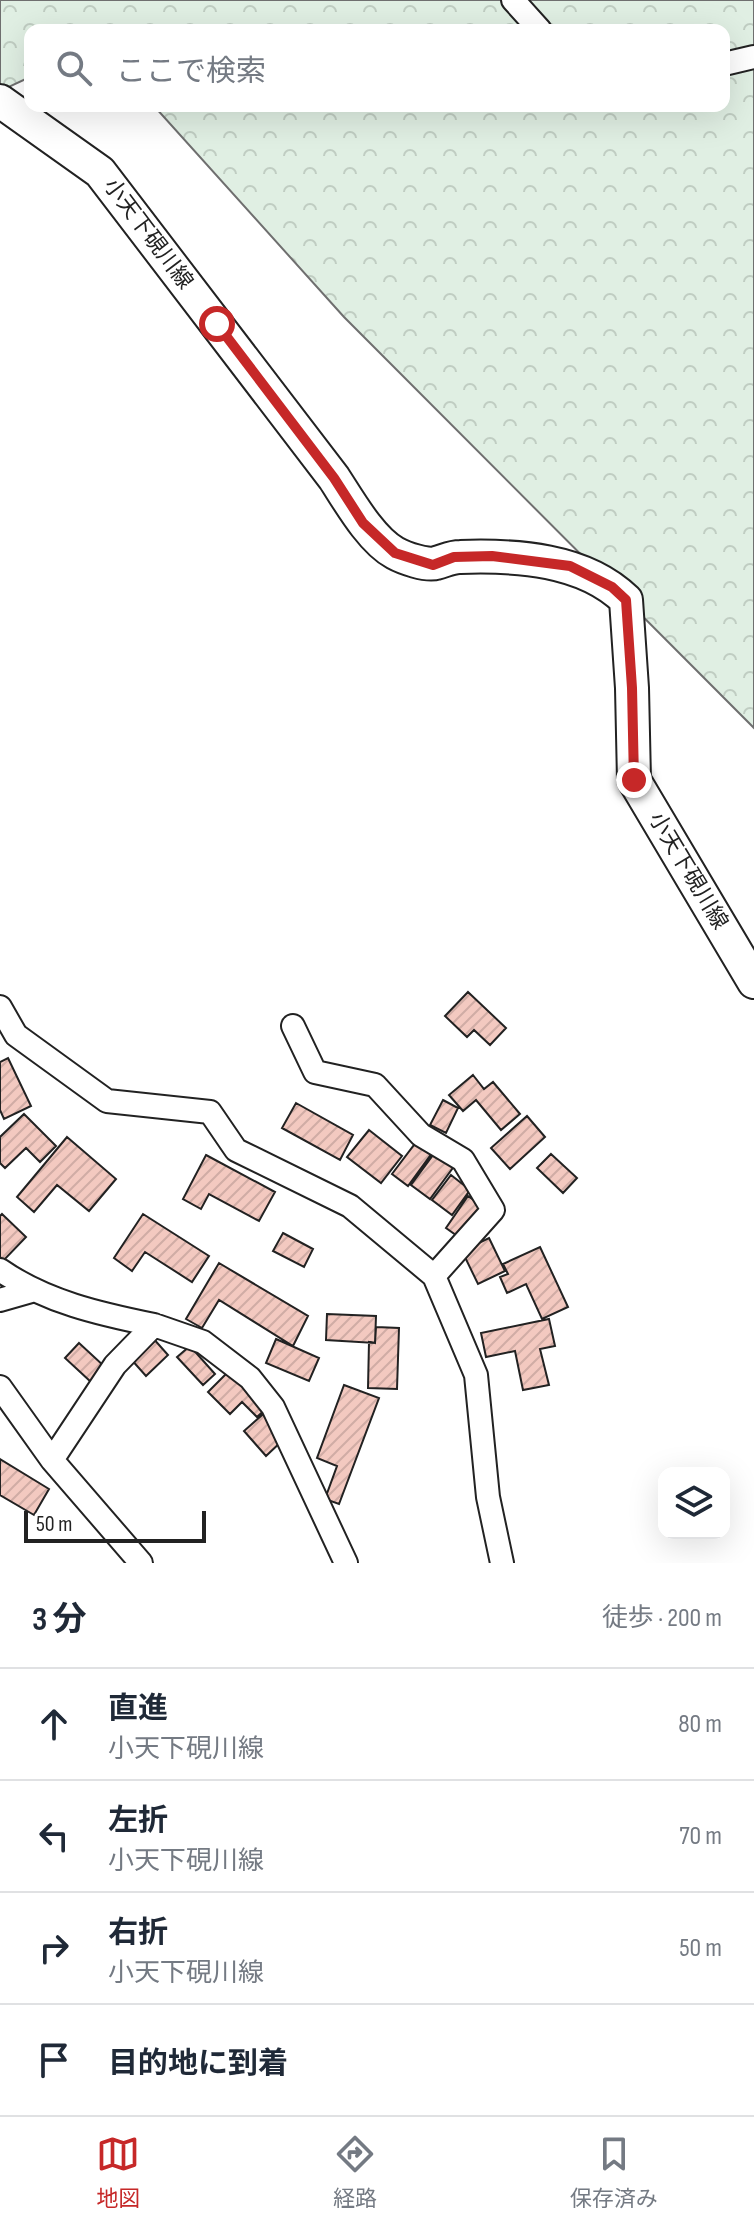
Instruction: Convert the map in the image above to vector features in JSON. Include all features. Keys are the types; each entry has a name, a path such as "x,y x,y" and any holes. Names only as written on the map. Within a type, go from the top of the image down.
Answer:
{"main road":[{"name":"小天下硯川線","path":"0,101 100,172 334,478 363,523 395,553 433,565 454,557 492,556 570,566 612,587 626,600 634,780 754,982"}],"street":[{"path":"513,0 535,24"},
{"path":"730,63 754,57"},
{"path":"0,1007 16,1035 107,1101 210,1112 236,1150 350,1206 434,1276 476,1375 488,1497 502,1563"},
{"path":"293,1026 315,1072 375,1085 421,1135 463,1160 493,1210 434,1276"},
{"path":"0,1270 18,1283 89,1312 154,1325 203,1342 250,1378 273,1407 346,1563"},
{"path":"0,1300 35,1290"},
{"path":"52,1460 115,1365 154,1325"},
{"path":"0,1387 52,1460 141,1563"}],"green space":[{"path":"0,0 754,0 754,728 344,317 159,112 730,112 730,24 24,24 24,80 0,91"}],"building":[{"path":"468,992 506,1028 490,1045 474,1030 467,1037 445,1016"},
{"path":"8,1058 31,1106 4,1119 0,1110 0,1062"},
{"path":"473,1075 484,1089 493,1082 520,1114 501,1130 476,1100 463,1111 449,1095"},
{"path":"443,1100 458,1108 446,1133 430,1125"},
{"path":"296,1103 353,1135 340,1160 282,1128"},
{"path":"24,1114 56,1146 40,1162 26,1148 5,1168 0,1163 0,1137"},
{"path":"527,1116 545,1137 510,1169 491,1148"},
{"path":"369,1130 402,1156 381,1183 347,1157"},
{"path":"67,1137 116,1179 89,1211 57,1185 34,1212 17,1197"},
{"path":"417,1141 432,1153 408,1186 392,1174"},
{"path":"436,1151 455,1165 430,1199 411,1185"},
{"path":"551,1154 577,1178 563,1193 537,1168"},
{"path":"206,1155 275,1192 259,1221 209,1194 201,1209 183,1199"},
{"path":"451,1175 470,1190 452,1215 432,1200"},
{"path":"468,1196 485,1208 463,1240 446,1228"},
{"path":"2,1214 26,1237 4,1260 0,1257"},
{"path":"143,1214 209,1256 192,1282 145,1252 132,1271 114,1258"},
{"path":"283,1233 313,1249 304,1267 273,1251"},
{"path":"489,1238 505,1271 478,1284 462,1251"},
{"path":"540,1247 568,1307 542,1319 526,1284 507,1293 500,1277 508,1274 503,1264"},
{"path":"219,1263 308,1316 293,1346 219,1300 202,1328 186,1319"},
{"path":"327,1314 376,1316 375,1343 326,1340"},
{"path":"549,1319 555,1346 540,1349 549,1385 523,1390 515,1351 486,1357 481,1333"},
{"path":"376,1327 399,1328 397,1389 368,1388 369,1342 375,1343"},
{"path":"152,1337 168,1355 146,1376 130,1358"},
{"path":"276,1339 319,1358 309,1381 266,1363"},
{"path":"79,1343 105,1367 91,1382 65,1358"},
{"path":"190,1346 215,1374 203,1385 177,1357"},
{"path":"232,1368 269,1406 257,1417 242,1402 230,1414 208,1392"},
{"path":"344,1385 379,1398 339,1504 325,1499 337,1466 317,1458"},
{"path":"269,1409 284,1439 266,1456 244,1431"},
{"path":"0,1459 49,1489 34,1515 0,1495"}],"route":[{"path":"217,324 334,478 363,523 395,553 433,565 454,557 492,556 570,566 612,587 626,600 634,780"}]}
